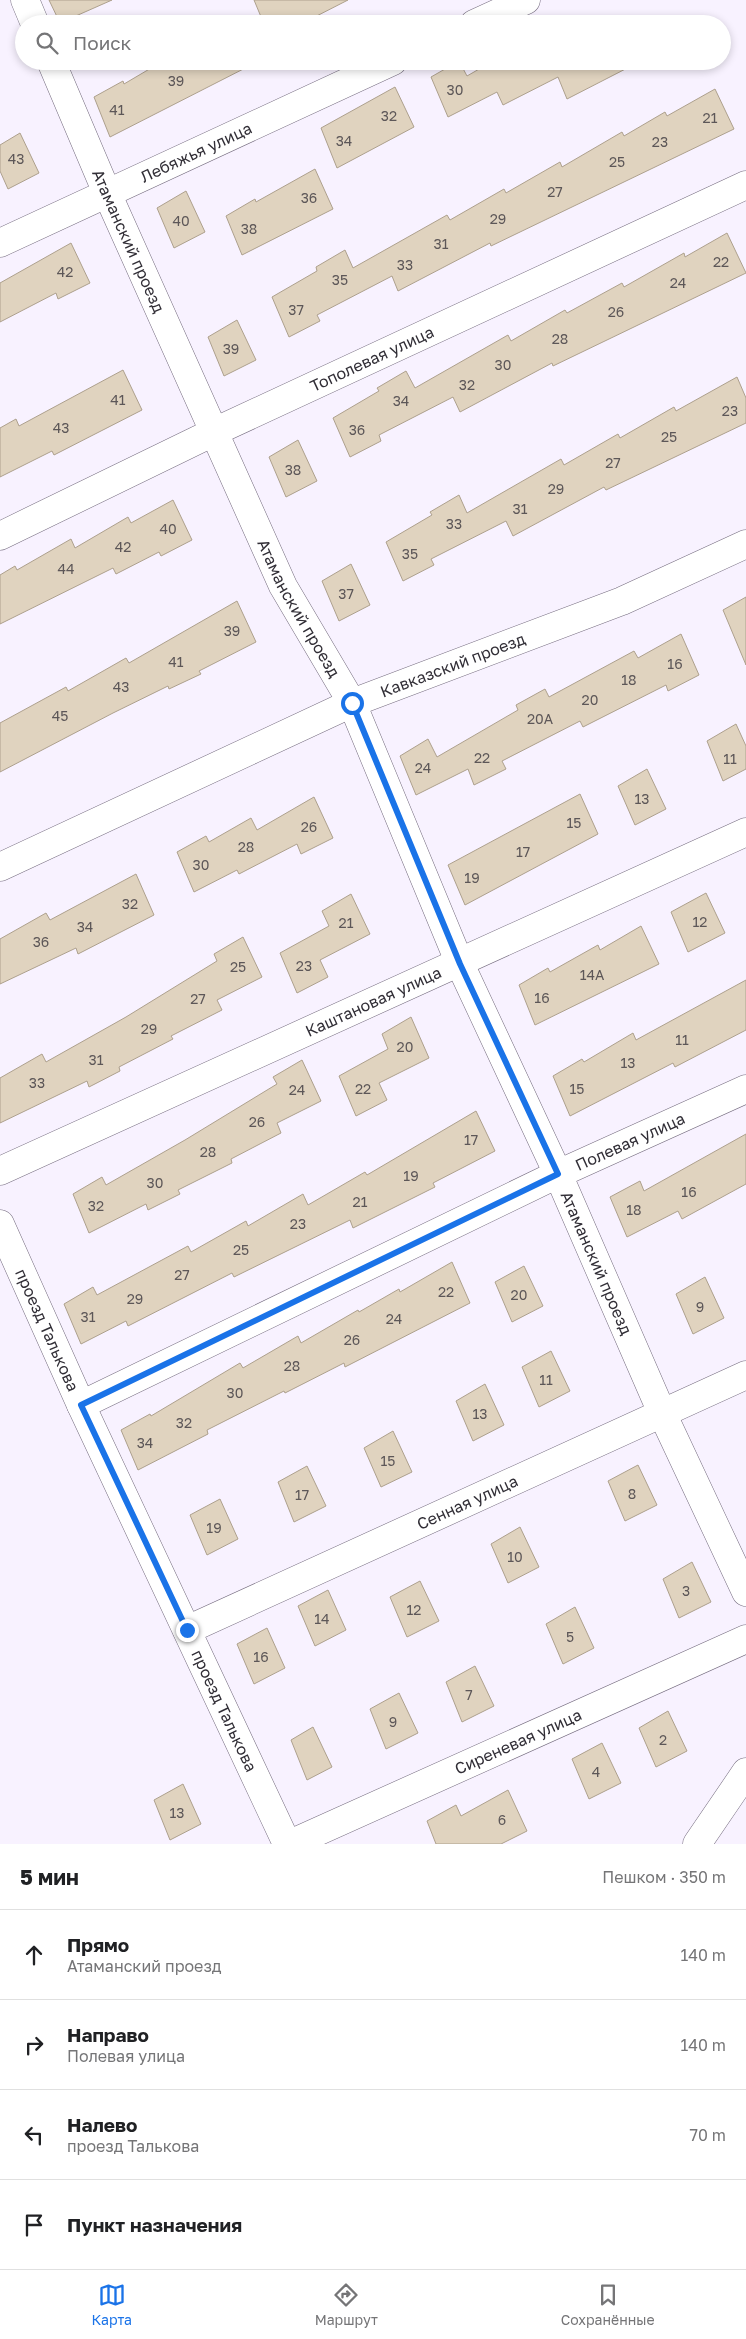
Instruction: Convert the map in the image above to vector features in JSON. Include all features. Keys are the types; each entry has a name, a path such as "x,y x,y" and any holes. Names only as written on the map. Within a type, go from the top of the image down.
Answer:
{"street":[{"path":"25,0 31,15"},
{"path":"494,15 526,0"},
{"name":"Атаманский проезд","path":"55,70 107,193 216,431 283,586 352,703 460,964 558,1174 662,1413 746,1592"},
{"name":"Лебяжья улица","path":"0,243 374,70"},
{"name":"Тополевая улица","path":"0,536 216,431 746,185"},
{"name":"Кавказский проезд","path":"0,867 352,703 622,601 746,544"},
{"name":"Каштановая улица","path":"0,1171 460,964 746,832"},
{"name":"Полевая улица","path":"81,1405 558,1174 746,1089"},
{"name":"проезд Талькова","path":"0,1224 81,1405 289,1844"},
{"name":"Сенная улица","path":"187,1630 746,1375"},
{"name":"Сиреневая улица","path":"289,1844 746,1639"},
{"path":"697,1844 746,1772"}],"building":[{"path":"49,0 112,0 78,15 56,15"},
{"path":"254,0 348,0 319,15 260,15"},
{"path":"148,70 241,70 110,137 94,97 123,81 124,84"},
{"path":"443,70 464,70 467,76 477,70 623,70 567,99 558,77 503,105 497,92 448,117 431,77"},
{"path":"395,87 414,127 337,168 321,128"},
{"path":"715,89 734,129 491,246 490,243 398,291 392,276 317,315 320,321 289,337 272,297 317,271 316,267 345,250 353,268 447,215 450,220 504,189 506,193 560,162 562,167 622,132 624,136 665,112 667,116"},
{"path":"20,133 39,173 8,189 0,171 0,145"},
{"path":"315,169 333,209 242,255 226,216 255,199 256,202"},
{"path":"186,191 205,232 174,248 157,208"},
{"path":"727,233 746,273 553,366 552,363 460,412 453,397 379,435 381,441 350,457 333,418 379,391 377,388 406,371 415,388 508,335 511,341 565,310 567,313 622,283 624,287 684,253 685,257"},
{"path":"71,243 90,283 58,299 56,293 0,322 0,283"},
{"path":"237,320 256,360 224,376 208,337"},
{"path":"123,370 142,410 54,455 52,451 0,477 0,428 16,419 19,426"},
{"path":"737,377 746,398 746,423 606,490 604,487 513,536 506,521 431,559 434,565 403,581 386,542 432,515 430,512 459,495 467,513 561,459 564,465 618,434 620,438 674,407 676,411"},
{"path":"298,440 317,481 286,497 269,457"},
{"path":"173,500 192,540 161,556 159,552 116,574 113,568 0,624 0,575 15,566 17,570 71,539 75,548 128,517 131,523"},
{"path":"351,564 370,605 339,621 322,581"},
{"path":"746,597 746,665 723,610"},
{"path":"237,601 256,642 199,671 201,674 169,689 168,686 0,772 0,723 66,687 68,691 126,658 129,663"},
{"path":"681,634 699,675 668,691 666,685 583,727 580,721 502,761 506,769 474,785 468,769 416,795 400,756 428,739 437,757 518,710 516,705 545,689 549,697 634,651 638,658"},
{"path":"736,724 746,746 746,769 723,781 707,741"},
{"path":"647,769 666,809 635,825 618,786"},
{"path":"580,794 598,834 465,905 448,865"},
{"path":"314,797 333,838 301,854 297,844 239,874 237,870 194,892 177,852 206,836 209,842 251,818 257,830"},
{"path":"136,874 154,915 78,954 76,948 0,984 0,939 46,913 50,920"},
{"path":"706,893 725,933 688,952 671,912"},
{"path":"351,894 370,934 320,960 328,977 297,993 280,953 329,926 322,911"},
{"path":"641,926 659,964 535,1025 519,985 548,968 550,972 598,945 600,950"},
{"path":"243,937 262,977 217,1000 222,1010 171,1036 173,1039 119,1067 120,1071 89,1087 87,1081 0,1123 0,1078 42,1054 46,1062 126,1017 217,961 214,954"},
{"path":"746,980 746,1030 675,1067 673,1063 570,1116 553,1076 582,1059 584,1062 633,1033 636,1040"},
{"path":"411,1017 429,1058 379,1083 387,1100 356,1116 339,1076 388,1049 382,1034"},
{"path":"302,1060 321,1101 277,1123 281,1133 231,1159 232,1163 178,1190 180,1194 148,1210 146,1204 89,1233 73,1194 102,1177 106,1185 185,1140 277,1084 273,1077"},
{"path":"476,1111 495,1151 433,1183 435,1187 353,1228 350,1220 234,1277 232,1273 128,1326 126,1321 81,1344 64,1304 93,1287 97,1295 188,1246 191,1252 246,1221 248,1226 303,1194 308,1205 365,1172 367,1175"},
{"path":"746,1134 746,1184 682,1219 678,1211 627,1237 610,1197 640,1181 644,1191"},
{"path":"452,1262 470,1303 345,1367 344,1363 285,1393 284,1391 207,1430 208,1434 138,1470 121,1430 150,1414 151,1416 240,1363 243,1368 298,1336 301,1343 358,1310 359,1312 399,1289 400,1292"},
{"path":"524,1266 543,1306 512,1322 495,1282"},
{"path":"705,1277 724,1318 693,1334 676,1294"},
{"path":"551,1351 570,1391 539,1407 522,1367"},
{"path":"485,1384 504,1425 473,1441 456,1401"},
{"path":"393,1431 412,1472 381,1487 364,1448"},
{"path":"638,1465 657,1505 625,1521 608,1481"},
{"path":"307,1466 326,1506 294,1522 278,1482"},
{"path":"220,1499 238,1539 207,1555 190,1515"},
{"path":"520,1527 539,1567 508,1583 491,1544"},
{"path":"692,1562 711,1602 679,1618 663,1579"},
{"path":"420,1581 439,1621 407,1637 390,1597"},
{"path":"328,1590 346,1630 315,1646 298,1606"},
{"path":"575,1607 594,1648 563,1664 546,1624"},
{"path":"267,1628 285,1668 254,1684 237,1644"},
{"path":"475,1666 494,1706 462,1722 446,1682"},
{"path":"399,1693 418,1733 386,1749 370,1709"},
{"path":"668,1711 687,1751 656,1767 639,1728"},
{"path":"313,1727 332,1767 307,1780 291,1740"},
{"path":"602,1743 621,1783 589,1799 572,1759"},
{"path":"183,1784 201,1824 170,1840 154,1800"},
{"path":"508,1790 527,1831 501,1844 436,1844 427,1821 456,1805 461,1816"}],"route":[{"path":"187,1630 81,1405 558,1174 460,964 352,703"}]}
